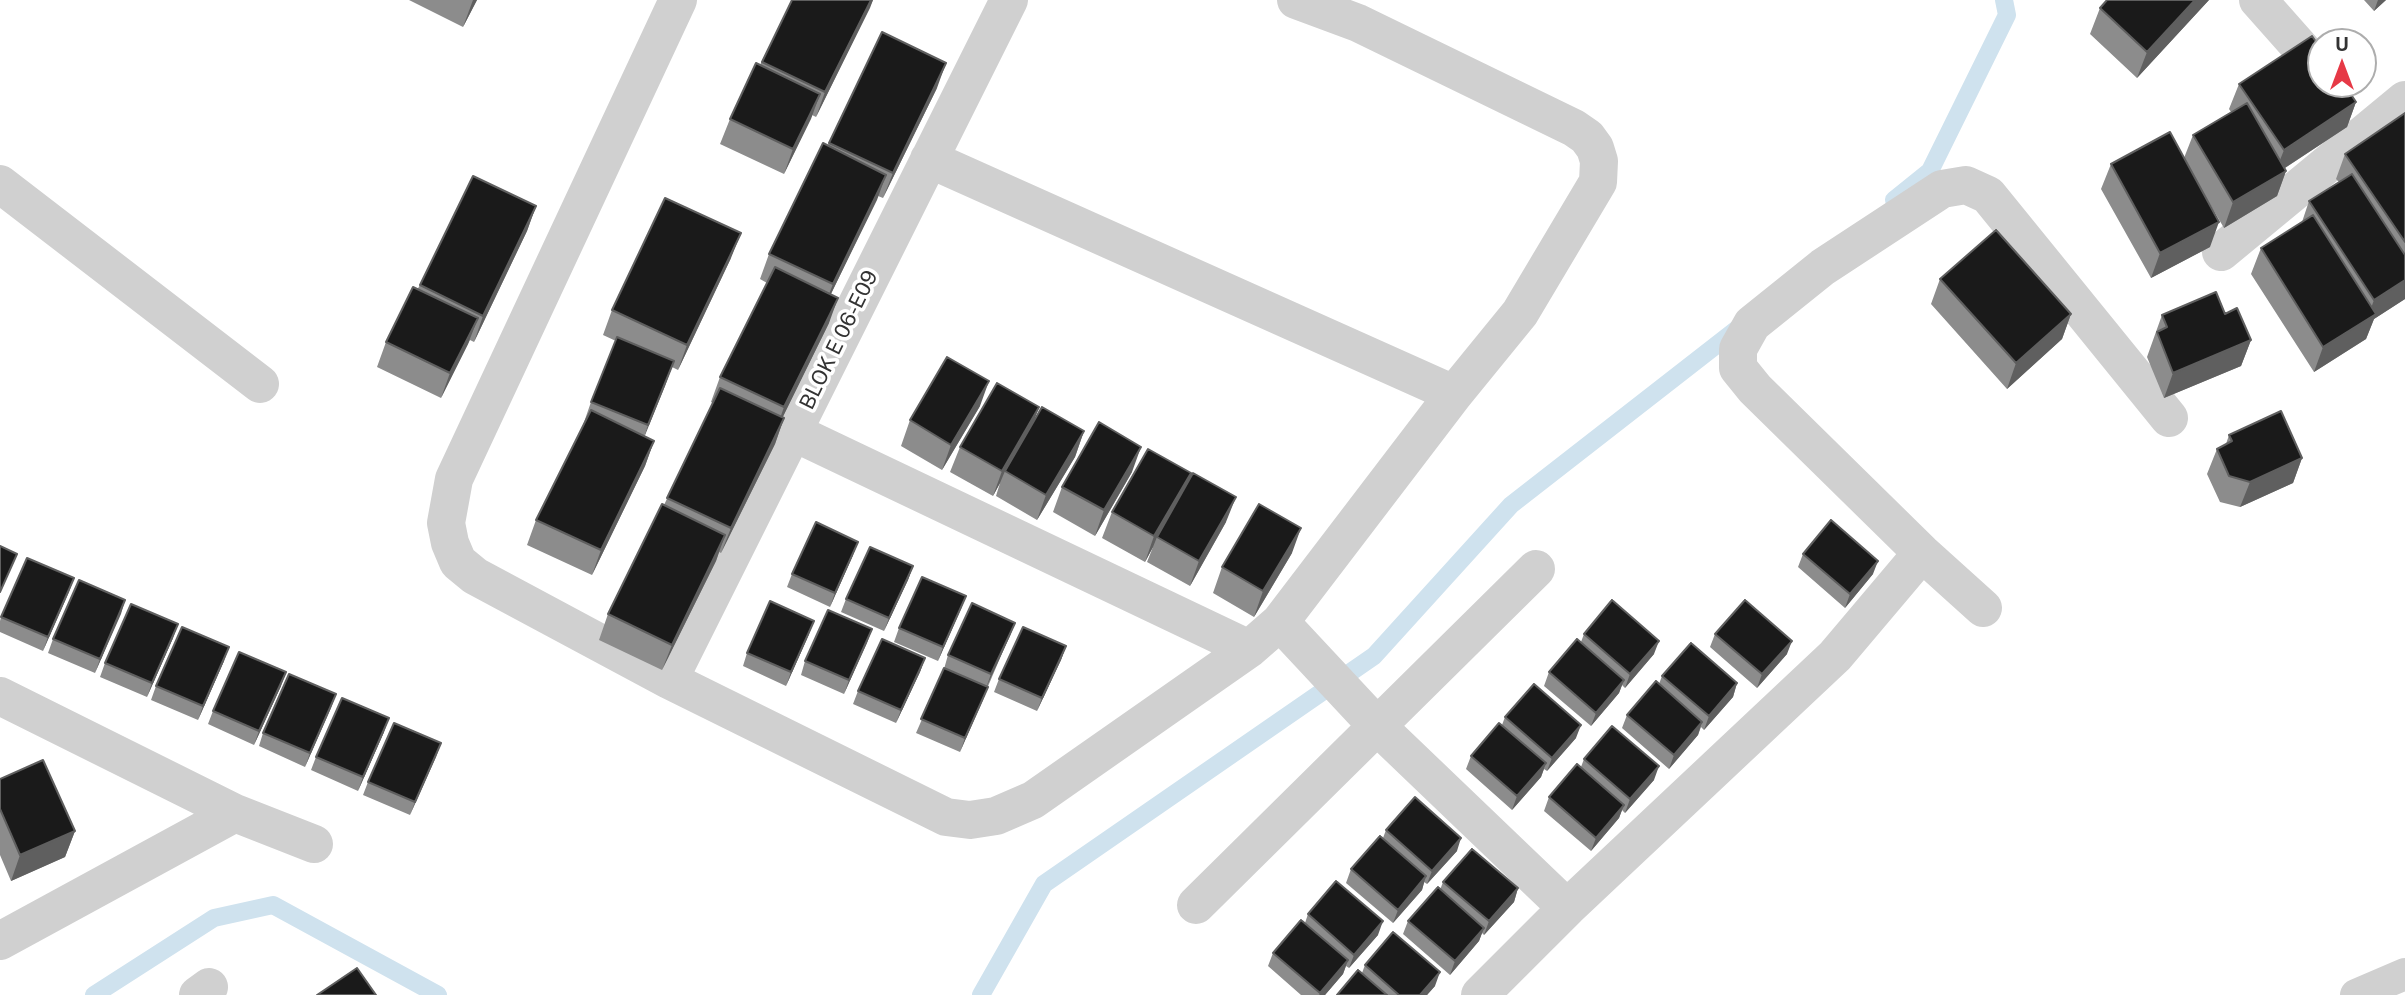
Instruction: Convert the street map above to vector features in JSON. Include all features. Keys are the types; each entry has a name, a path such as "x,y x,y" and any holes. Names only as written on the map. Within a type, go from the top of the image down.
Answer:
{"street":[{"path":"678,0 454,479 446,523 458,562 475,576 669,680 946,817 970,820 996,816 1033,800 1249,649 1290,634 1454,394 1520,313 1594,192 1600,173 1595,148 1587,137 1574,128 1358,23 1296,0"},
{"name":"BLOK E 06-E09","path":"669,680 1009,0"},
{"path":"2258,0 2307,55"},
{"path":"2221,253 2341,98"},
{"path":"2374,98 2405,100"},
{"path":"929,159 1454,394"},
{"path":"0,184 260,384"},
{"path":"1983,608 1922,553 1755,389 1738,368 1738,349 1752,324 1786,295 1942,189 1966,185 1988,195 2169,418"},
{"path":"793,432 1249,649"},
{"path":"1480,995 1567,908 1835,656 1922,553"},
{"path":"1196,905 1536,569"},
{"path":"1290,634 1378,727 1567,908"},
{"path":"0,696 235,813 314,844"},
{"path":"0,940 235,813"}],"lane":[{"path":"2356,995 2405,974"}],"building":[{"path":"792,0 871,0 825,92 762,62"},
{"path":"2107,0 2195,0 2147,52 2100,8"},
{"path":"882,32 946,63 893,173 829,143"},
{"path":"2307,39 2307,98 2353,98 2356,102 2284,150 2239,84"},
{"path":"756,63 820,94 793,149 730,119"},
{"path":"2247,103 2286,171 2233,202 2193,135"},
{"path":"2405,113 2405,242 2345,154"},
{"path":"2170,132 2219,222 2160,253 2111,164"},
{"path":"823,143 886,175 833,284 769,254"},
{"path":"2352,174 2405,255 2405,280 2374,300 2309,201"},
{"path":"473,176 536,206 483,316 420,285"},
{"path":"665,198 741,233 687,345 612,310"},
{"path":"2313,215 2376,314 2323,347 2261,248"},
{"path":"1996,230 2071,314 2016,363 1940,279"},
{"path":"775,267 838,298 784,407 720,377"},
{"path":"413,287 478,318 450,373 386,342"},
{"path":"2216,292 2225,314 2237,308 2251,340 2173,373 2157,332 2167,327 2162,315"},
{"path":"617,337 674,361 648,425 591,402"},
{"path":"947,357 989,381 951,445 910,420"},
{"path":"997,383 1039,407 1002,471 960,447"},
{"path":"720,388 784,418 731,528 667,498"},
{"path":"1042,407 1084,431 1046,495 1005,471"},
{"path":"591,410 654,441 601,550 536,520"},
{"path":"2281,411 2302,458 2250,482 2229,476 2217,449 2232,441 2229,435"},
{"path":"1099,422 1141,447 1104,510 1062,487"},
{"path":"1148,449 1191,473 1154,536 1112,512"},
{"path":"1193,473 1236,497 1199,561 1157,537"},
{"path":"662,504 725,535 672,645 608,614"},
{"path":"1259,504 1301,528 1263,591 1222,567"},
{"path":"1831,520 1878,561 1850,594 1803,554"},
{"path":"816,522 858,542 835,593 792,574"},
{"path":"0,546 17,554 0,592"},
{"path":"870,547 913,566 889,618 846,599"},
{"path":"27,558 74,578 48,637 1,617"},
{"path":"922,577 966,596 943,647 899,628"},
{"path":"79,580 125,600 100,659 53,639"},
{"path":"1612,600 1659,641 1630,674 1584,634"},
{"path":"1745,600 1792,641 1762,674 1715,634"},
{"path":"770,601 814,621 791,672 747,653"},
{"path":"972,603 1015,623 991,674 948,655"},
{"path":"131,604 178,624 152,683 105,663"},
{"path":"828,610 872,629 849,680 805,661"},
{"path":"182,627 229,647 203,706 156,686"},
{"path":"1023,627 1066,646 1042,698 999,679"},
{"path":"882,639 925,658 901,710 858,691"},
{"path":"1577,639 1624,680 1596,713 1549,672"},
{"path":"1691,643 1737,683 1709,716 1662,676"},
{"path":"239,652 286,672 259,731 213,711"},
{"path":"944,668 988,687 965,738 921,719"},
{"path":"289,674 336,694 310,753 263,733"},
{"path":"1656,681 1702,722 1674,755 1627,715"},
{"path":"1534,684 1581,725 1552,758 1505,717"},
{"path":"342,698 389,718 363,777 316,757"},
{"path":"394,723 441,743 415,802 368,782"},
{"path":"1499,723 1546,763 1517,796 1471,756"},
{"path":"1612,726 1659,766 1630,799 1584,759"},
{"path":"43,760 75,831 20,855 0,809 0,779"},
{"path":"1577,764 1624,805 1596,838 1549,797"},
{"path":"1415,797 1461,838 1432,871 1386,830"},
{"path":"1380,836 1426,876 1398,910 1351,869"},
{"path":"1472,849 1518,888 1489,921 1443,882"},
{"path":"1336,881 1383,921 1354,955 1308,914"},
{"path":"1438,887 1484,928 1455,961 1408,921"},
{"path":"1301,920 1348,960 1320,993 1273,953"},
{"path":"1393,932 1440,972 1420,995 1399,995 1365,965"},
{"path":"357,968 376,995 317,995"},
{"path":"1358,970 1387,995 1337,995"}],"waterway":[{"path":"1894,200 1930,171 2007,15 2004,0"},
{"path":"981,995 1044,884 1374,656 1511,505 1737,329"},
{"path":"94,995 214,918 273,905 438,995"}]}
